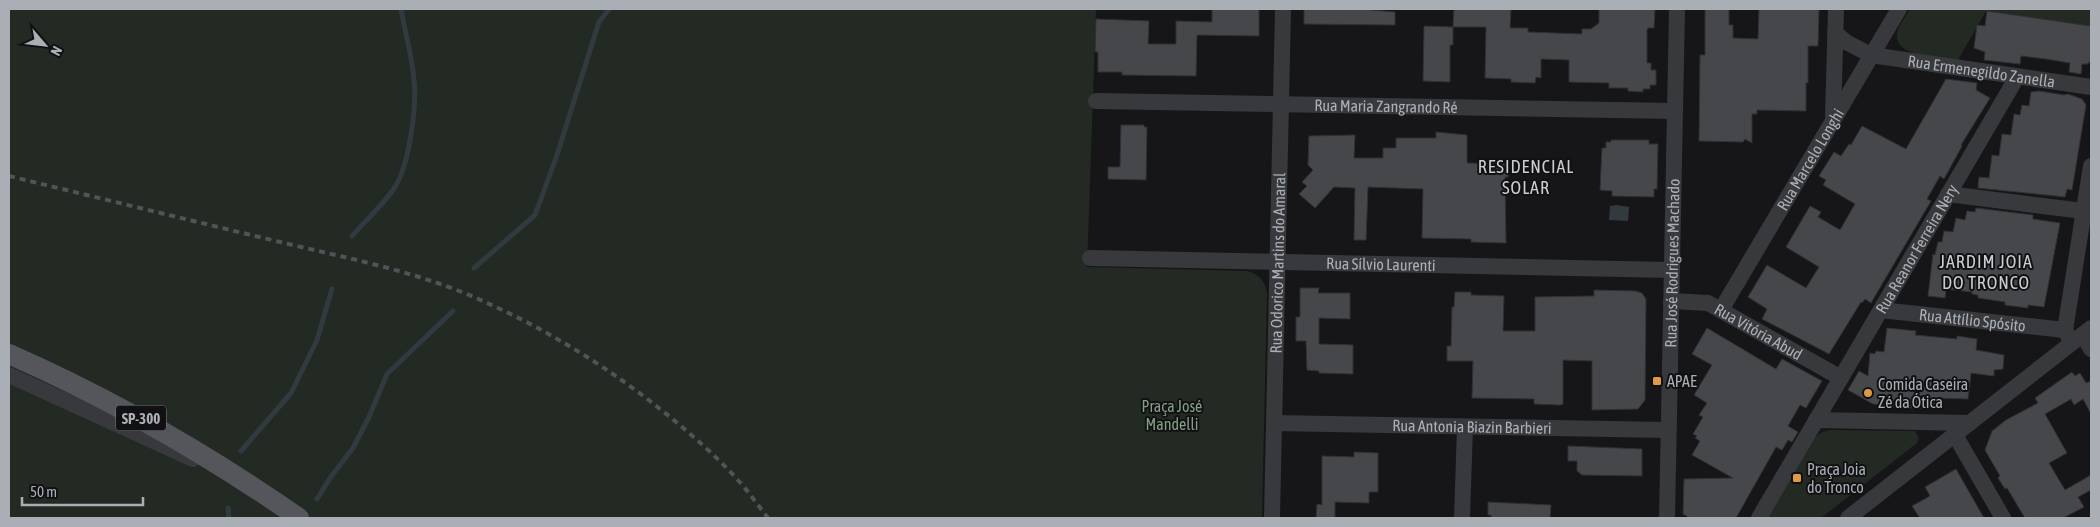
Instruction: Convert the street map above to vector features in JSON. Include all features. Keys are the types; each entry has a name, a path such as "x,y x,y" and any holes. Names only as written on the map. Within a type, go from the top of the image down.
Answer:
{"main road":[{"name":"SP-300","path":"9,354 62,378 183,442 299,518"}],"street":[{"name":"Rua Odorico Martins do Amaral","path":"1272,518 1283,9"},
{"name":"Rua José Rodrigues Machado","path":"1666,518 1677,9"},
{"path":"1833,120 1836,9"},
{"name":"Rua Marcelo Longhi","path":"1721,310 1899,9"},
{"name":"Rua Ermenegildo Zanella","path":"1835,33 1846,42 1871,55 2091,87"},
{"name":"Rua Reanor Ferreira Nery","path":"1759,518 2017,76"},
{"name":"Rua Maria Zangrando Ré","path":"1096,101 1675,111"},
{"path":"1848,518 2080,337 2091,166"},
{"path":"1948,194 2087,212"},
{"name":"Rua Sílvio Laurenti","path":"1090,258 1671,270"},
{"name":"Rua Vitória Abud","path":"1671,301 1708,303 1841,378"},
{"name":"Rua Attílio Spósito","path":"1880,310 2080,337"},
{"path":"9,375 139,434 266,495"},
{"path":"1816,420 1970,423"},
{"name":"Rua Antonia Biazin Barbieri","path":"1274,423 1668,430"},
{"path":"1462,518 1465,427"},
{"path":"1955,435 2003,518"}],"green space":[{"name":"Praça José Mandelli","path":"9,9 1096,9 1087,267 1247,271 1258,276 1263,282 1267,293 1262,518 9,518"},
{"path":"1910,9 2091,9 2091,26 1986,11 1958,60 1920,55 1902,47 1898,41 1897,33"},
{"path":"1829,430 1915,431 1919,438 1917,443 1821,518 1768,518 1815,438 1820,433"}],"shaded area":[{"path":"1610,206 1629,207 1628,221 1609,220"}],"building":[{"path":"1212,9 1259,9 1259,36 1197,35 1196,76 1122,75 1122,72 1098,72 1098,52 1095,52 1096,19 1149,21 1148,44 1176,44 1176,21 1212,22"},
{"path":"1304,9 1371,9 1395,12 1395,25 1304,24"},
{"path":"1454,9 1511,9 1510,28 1528,28 1528,32 1582,34 1582,29 1591,29 1599,23 1599,9 1655,9 1654,28 1648,28 1647,30 1647,63 1651,63 1651,70 1656,70 1656,85 1650,85 1650,89 1643,89 1643,92 1628,91 1628,88 1609,88 1609,83 1569,82 1569,60 1541,59 1541,78 1536,77 1535,83 1511,82 1511,79 1485,78 1486,27 1453,27"},
{"path":"1705,9 1729,9 1729,25 1733,25 1733,38 1758,39 1759,9 1819,9 1818,46 1808,46 1806,111 1757,110 1757,114 1752,114 1752,143 1745,139 1743,142 1699,141 1700,55 1705,55"},
{"path":"1987,11 2091,26 2091,62 2082,64 2081,74 2069,72 2070,63 2046,59 2021,56 2020,64 1984,60 1985,52 1974,48 1977,25 1985,26"},
{"path":"1424,26 1453,27 1453,45 1450,45 1450,82 1423,81"},
{"path":"1946,79 1977,83 1976,90 1990,98 1961,145 1944,179 1940,176 1927,199 1931,201 1871,303 1865,299 1861,302 1829,354 1762,319 1767,309 1748,297 1767,265 1806,288 1819,267 1786,247 1810,206 1821,212 1818,217 1840,230 1855,204 1823,185 1826,180 1819,176 1834,152 1841,156 1849,144 1851,145 1862,126 1906,149"},
{"path":"2031,92 2068,94 2082,99 2086,105 2072,190 2067,189 2065,197 1978,188 1979,177 1989,178 1992,155 1999,156 2002,134 2011,135 2014,114 2020,115 2022,105 2029,106"},
{"path":"1121,125 1144,125 1144,127 1147,127 1146,180 1108,179 1108,167 1120,167"},
{"path":"1436,132 1467,135 1467,163 1508,164 1508,177 1505,177 1506,243 1471,242 1471,239 1422,238 1423,189 1368,187 1366,240 1354,240 1355,188 1334,187 1315,208 1299,194 1307,186 1302,182 1313,170 1308,165 1309,136 1355,135 1354,158 1383,158 1383,148 1396,148 1396,138 1436,138"},
{"path":"1611,140 1649,140 1649,144 1658,144 1657,189 1654,189 1654,197 1612,196 1612,191 1600,190 1602,148 1606,148 1606,142 1611,142"},
{"path":"1976,208 2033,215 2033,219 2060,223 2044,307 2028,305 2028,308 2005,305 2005,302 1978,298 1978,295 1972,294 1972,292 1946,289 1945,298 1928,296 1933,254 1935,255 1938,242 1942,242 1944,231 1953,232 1956,218 1965,220 1967,211 1975,212"},
{"path":"1300,288 1319,288 1318,293 1350,293 1350,319 1319,318 1319,344 1353,345 1353,374 1319,373 1319,371 1307,370 1306,341 1296,341 1296,317 1300,317"},
{"path":"1594,290 1635,291 1642,293 1646,299 1645,400 1638,409 1592,410 1592,361 1563,360 1563,404 1560,405 1534,404 1534,399 1472,398 1473,361 1447,361 1447,346 1451,346 1452,307 1454,307 1455,292 1471,292 1471,295 1504,296 1503,331 1535,331 1535,297 1594,296"},
{"path":"1707,328 1776,369 1782,359 1822,381 1806,408 1800,405 1788,426 1798,432 1792,442 1788,440 1782,450 1776,447 1736,518 1690,518 1683,514 1684,479 1733,478 1692,455 1700,441 1693,434 1703,417 1699,415 1707,403 1694,395 1712,365 1692,354"},
{"path":"1887,328 1916,331 1915,335 1957,339 1957,336 1977,339 1976,350 2004,355 2003,369 1994,370 1994,376 1971,373 1968,399 1939,398 1938,409 1884,407 1884,405 1873,404 1848,390 1859,371 1868,376 1870,353 1875,354 1876,351 1884,352"},
{"path":"2072,372 2075,376 2080,373 2086,383 2091,381 2091,414 2083,399 2074,405 2071,399 2045,414 2067,453 2049,463 2065,490 2091,475 2091,490 2078,497 2084,507 2063,518 2025,518 2007,488 2005,489 1998,478 2000,476 1985,450 1992,431 2006,420 2038,403 2035,398"},
{"path":"1568,446 1642,449 1642,476 1582,475 1577,471 1577,461 1568,461"},
{"path":"1354,452 1378,453 1378,492 1369,492 1369,503 1335,502 1335,518 1316,518 1317,504 1322,505 1322,456 1354,457"},
{"path":"1956,469 1984,518 1920,518 1912,506 1930,496 1925,487"},
{"path":"1488,502 1551,505 1550,518 1491,518 1491,515 1488,515"}],"waterway":[{"path":"352,236 395,187 408,151 415,91 412,62 401,9"},
{"path":"474,268 535,215 556,158 599,22 609,9"},
{"path":"241,451 291,393 317,340 332,289"},
{"path":"317,499 353,448 369,417 387,374 453,311"},
{"path":"228,508 229,518"}],"railway":[{"path":"9,176 376,265 446,286 496,307 574,349 647,399 704,446 745,488 768,518"}],"place":[{"name":"APAE","path":"1657,381"},
{"name":"Comida Caseira Zé da Ótica","path":"1868,393"},
{"name":"Praça Joia do Tronco","path":"1797,478"}],"district":[{"name":"RESIDENCIAL SOLAR","path":"1526,176"},
{"name":"JARDIM JOIA DO TRONCO","path":"1986,271"}]}
